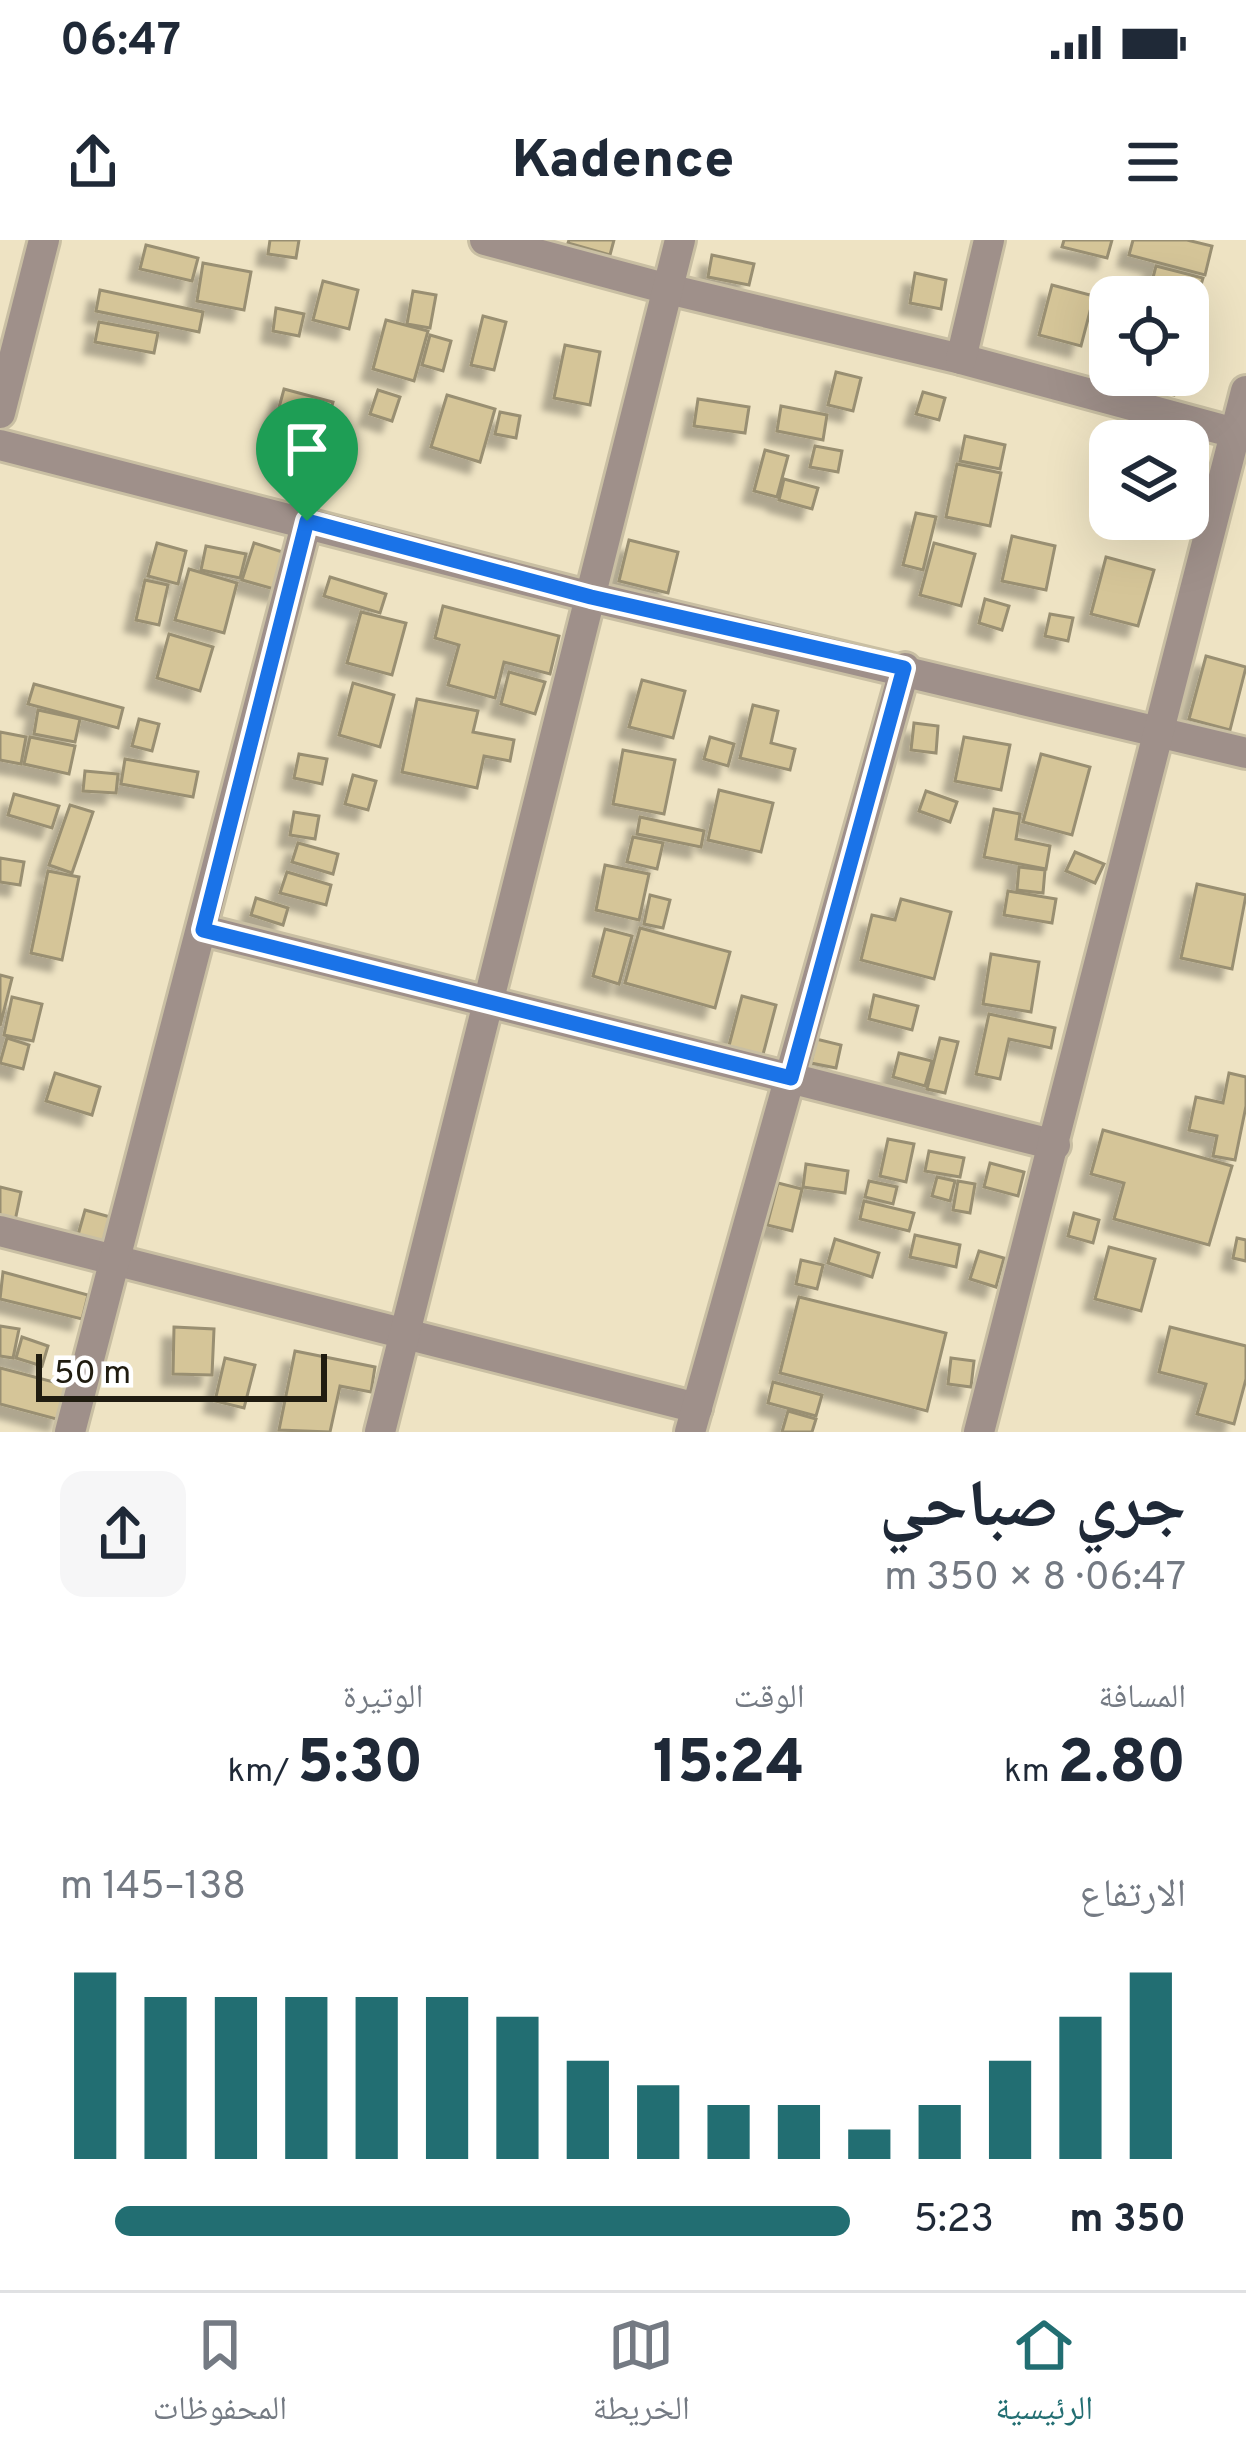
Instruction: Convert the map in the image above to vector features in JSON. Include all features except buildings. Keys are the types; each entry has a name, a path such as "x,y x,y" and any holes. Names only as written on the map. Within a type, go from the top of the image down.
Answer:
{"street":[{"path":"0,413 44,240"},
{"path":"485,240 962,359 1240,435"},
{"path":"380,1432 680,240"},
{"path":"962,359 989,240"},
{"path":"979,1432 1240,435 1246,391"},
{"path":"0,445 591,597 1246,753"},
{"path":"70,1432 307,521"},
{"path":"0,1231 403,1331 693,1420 904,668"},
{"path":"203,930 1055,1145"}],"route":[{"path":"307,521 591,597 904,668 791,1078 203,930 307,521"}]}
